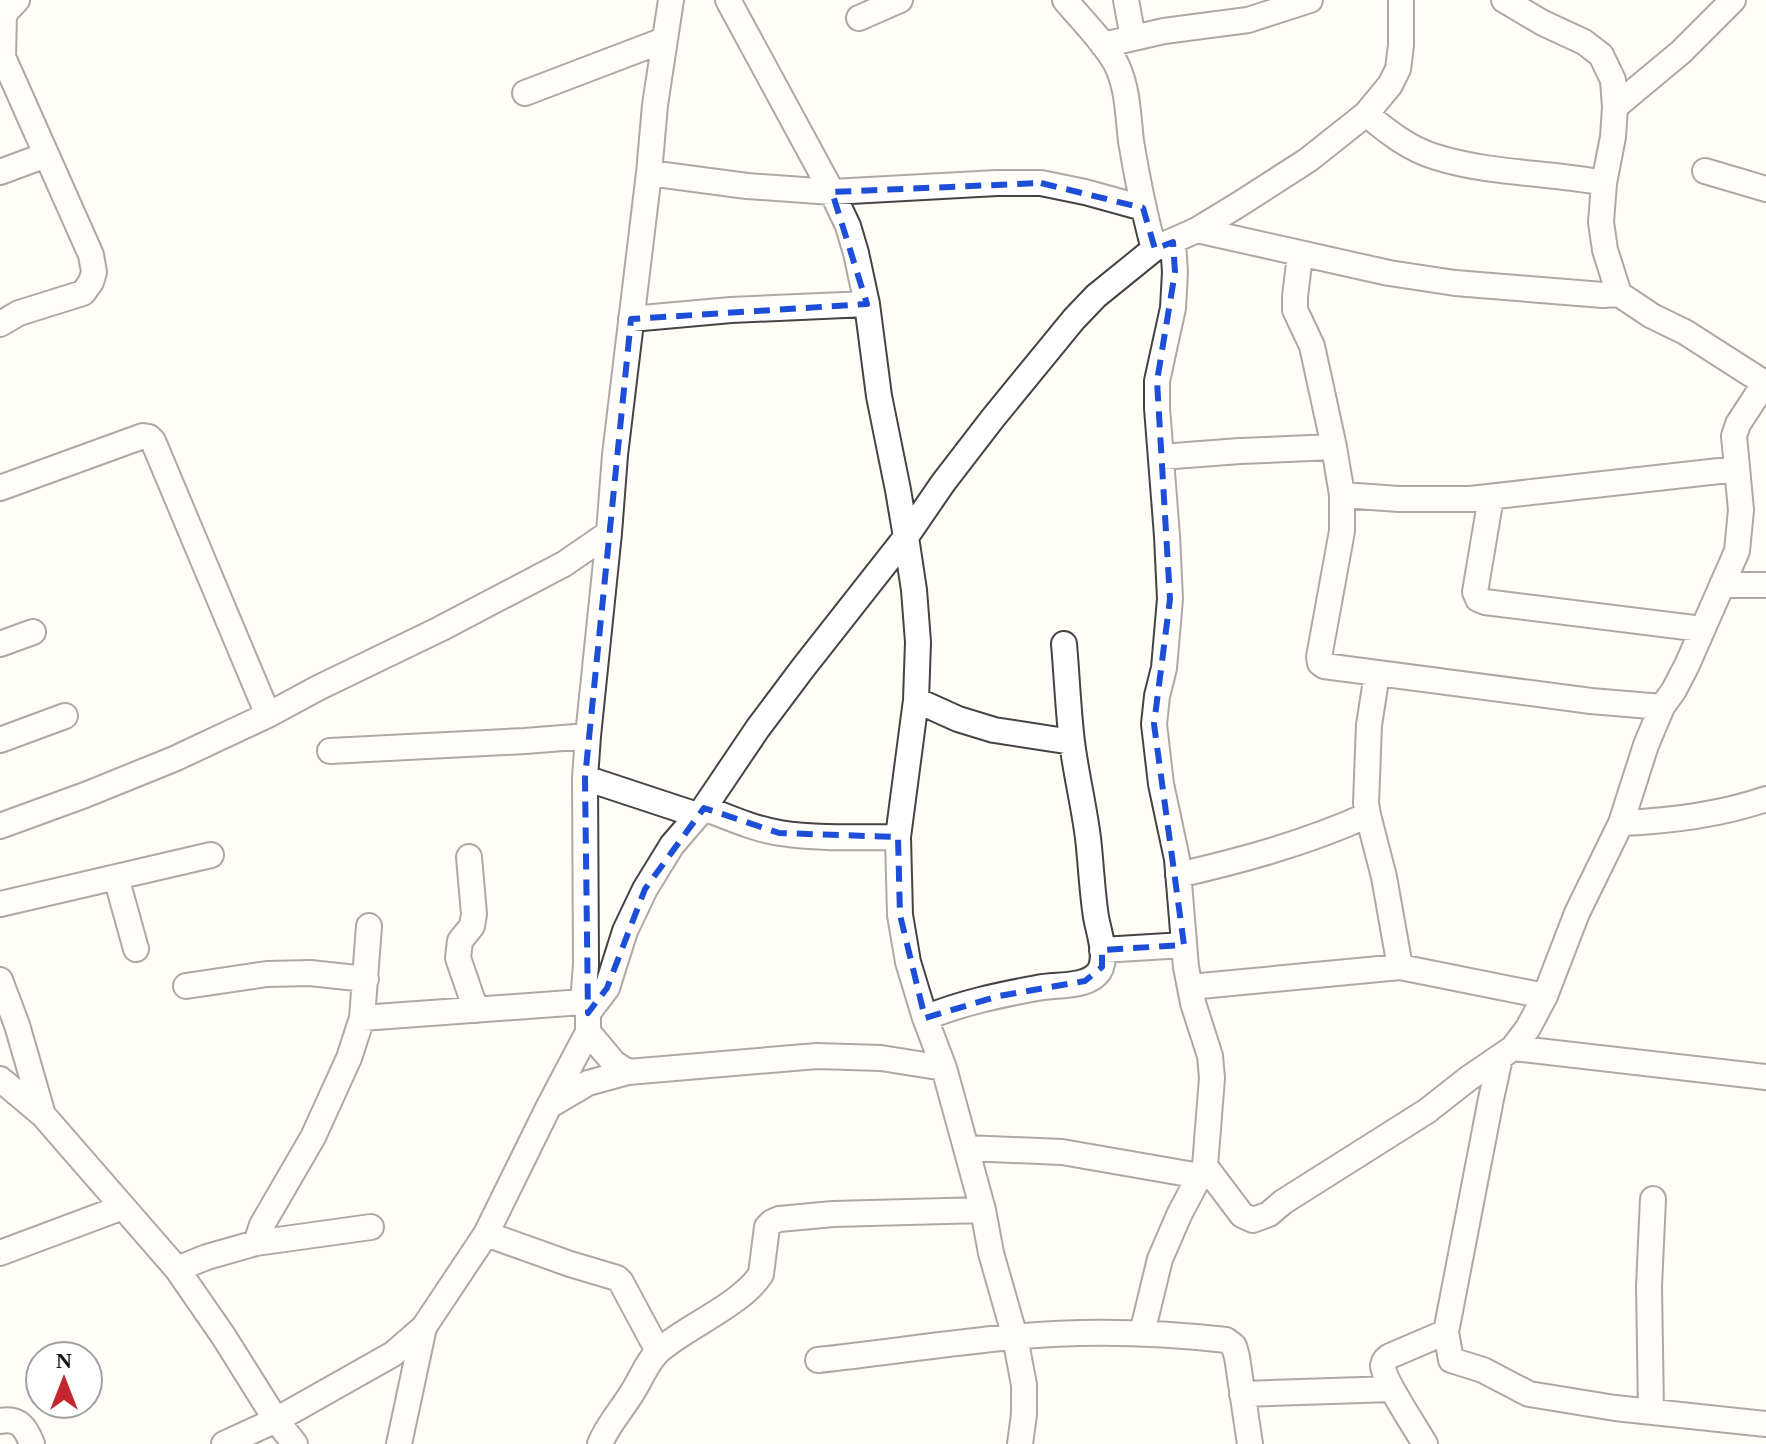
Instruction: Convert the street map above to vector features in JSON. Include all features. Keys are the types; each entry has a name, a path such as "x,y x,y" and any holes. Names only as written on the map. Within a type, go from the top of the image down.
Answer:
{"street":[{"path":"0,324 19,313 83,293 94,272 91,255 3,57 4,14 17,0"},
{"path":"628,1072 614,1063 586,1016 585,778 615,455 671,0"},
{"path":"728,0 848,226 867,304 879,396 914,590 918,642 916,700 898,837 900,915 908,962 967,1148 991,1253 1015,1337 1024,1385 1020,1444"},
{"path":"859,18 900,0"},
{"path":"1065,0 1118,66 1126,93 1143,208 1175,272 1173,308 1157,381 1170,599 1164,668 1154,724 1177,859 1186,967 1193,1003 1210,1056 1212,1078 1202,1171 1160,1259 1142,1333"},
{"path":"1126,0 1133,38"},
{"path":"1103,45 1164,31 1248,20 1284,5 1310,0"},
{"path":"224,1444 276,1420 393,1354 424,1327 486,1234 549,1106 586,1016 607,988 625,931 645,889 672,845 700,812 794,680 906,537 943,483 1074,319 1096,296 1164,246 1197,230 1308,160 1366,114 1390,85 1398,69 1401,0"},
{"path":"1504,0 1584,42 1601,55 1613,80 1613,137 1604,183 1601,222 1605,250 1619,294"},
{"path":"1615,107 1681,52 1733,0"},
{"path":"525,93 664,40"},
{"path":"1366,114 1397,139 1435,157 1503,170 1604,183"},
{"path":"0,172 46,155"},
{"path":"1705,171 1766,189"},
{"path":"649,173 747,186 832,192 1041,183 1143,208"},
{"path":"967,1148 1062,1152 1202,1171 1242,1215 1253,1220 1269,1214 1283,1202 1427,1111 1507,1053 1528,1028 1545,996 1577,913 1621,823 1646,745 1662,707 1674,690 1737,551 1741,510 1734,436 1738,424 1766,383 1619,294 1455,283 1389,273 1197,230"},
{"path":"1300,255 1295,310 1312,346 1342,495 1342,531 1320,663 1377,674 1662,707"},
{"path":"631,319 731,310 867,304"},
{"path":"0,488 143,436 149,437 268,715"},
{"path":"1161,457 1334,447"},
{"path":"1342,495 1430,499 1491,497 1737,469"},
{"path":"1491,497 1475,592 1478,599 1520,608 1702,629"},
{"path":"0,826 174,759 268,715 564,564 609,533"},
{"path":"1722,585 1766,585"},
{"path":"0,644 33,632"},
{"path":"925,1018 999,996 1085,981 1094,977 1102,967 1087,836 1072,742 1064,644"},
{"path":"1377,674 1369,725 1368,815 1384,877 1400,967"},
{"path":"916,700 958,719 994,730 1072,742"},
{"path":"0,740 65,716"},
{"path":"330,751 588,736"},
{"path":"585,778 779,833 898,837"},
{"path":"1621,823 1671,821 1739,808 1766,799"},
{"path":"1178,875 1281,849 1329,833 1368,815"},
{"path":"0,904 211,855"},
{"path":"469,857 474,914 472,926 460,941 458,958 476,1010"},
{"path":"116,877 136,949"},
{"path":"256,1243 262,1225 313,1137 349,1058 362,1018 369,926"},
{"path":"1102,950 1184,945"},
{"path":"1190,987 1400,967 1545,996"},
{"path":"186,986 267,974 310,973 366,979"},
{"path":"0,980 17,1025 43,1115"},
{"path":"362,1018 476,1010 586,1016"},
{"path":"1507,1053 1766,1077"},
{"path":"1507,1053 1491,1099 1446,1332 1451,1360 1483,1370 1529,1394 1615,1408 1766,1424"},
{"path":"549,1106 588,1083 628,1072 817,1056 881,1058 944,1068"},
{"path":"4,1088 43,1115 177,1269 295,1444"},
{"path":"1651,1411 1649,1286 1653,1199"},
{"path":"0,1253 123,1207"},
{"path":"600,1444 658,1351 757,1281 761,1274 767,1227 772,1222 833,1214 983,1210"},
{"path":"177,1269 256,1243 371,1227"},
{"path":"486,1234 617,1278 658,1351"},
{"path":"399,1444 424,1327"},
{"path":"1425,1444 1392,1389 1383,1366 1385,1360 1403,1350 1446,1332"},
{"path":"818,1360 1015,1337 1142,1333 1226,1340 1234,1346 1250,1444"},
{"path":"1242,1394 1392,1389"},
{"path":"0,1421 19,1422 26,1429 32,1444"}],"highlighted area":[{"path":"1041,183 1143,208 1155,249 1173,242 1175,272 1157,381 1170,599 1154,724 1184,945 1102,950 1102,967 1085,981 999,996 925,1018 900,915 898,837 779,833 704,808 645,889 607,988 588,1013 585,778 631,319 867,304 832,192"}]}
